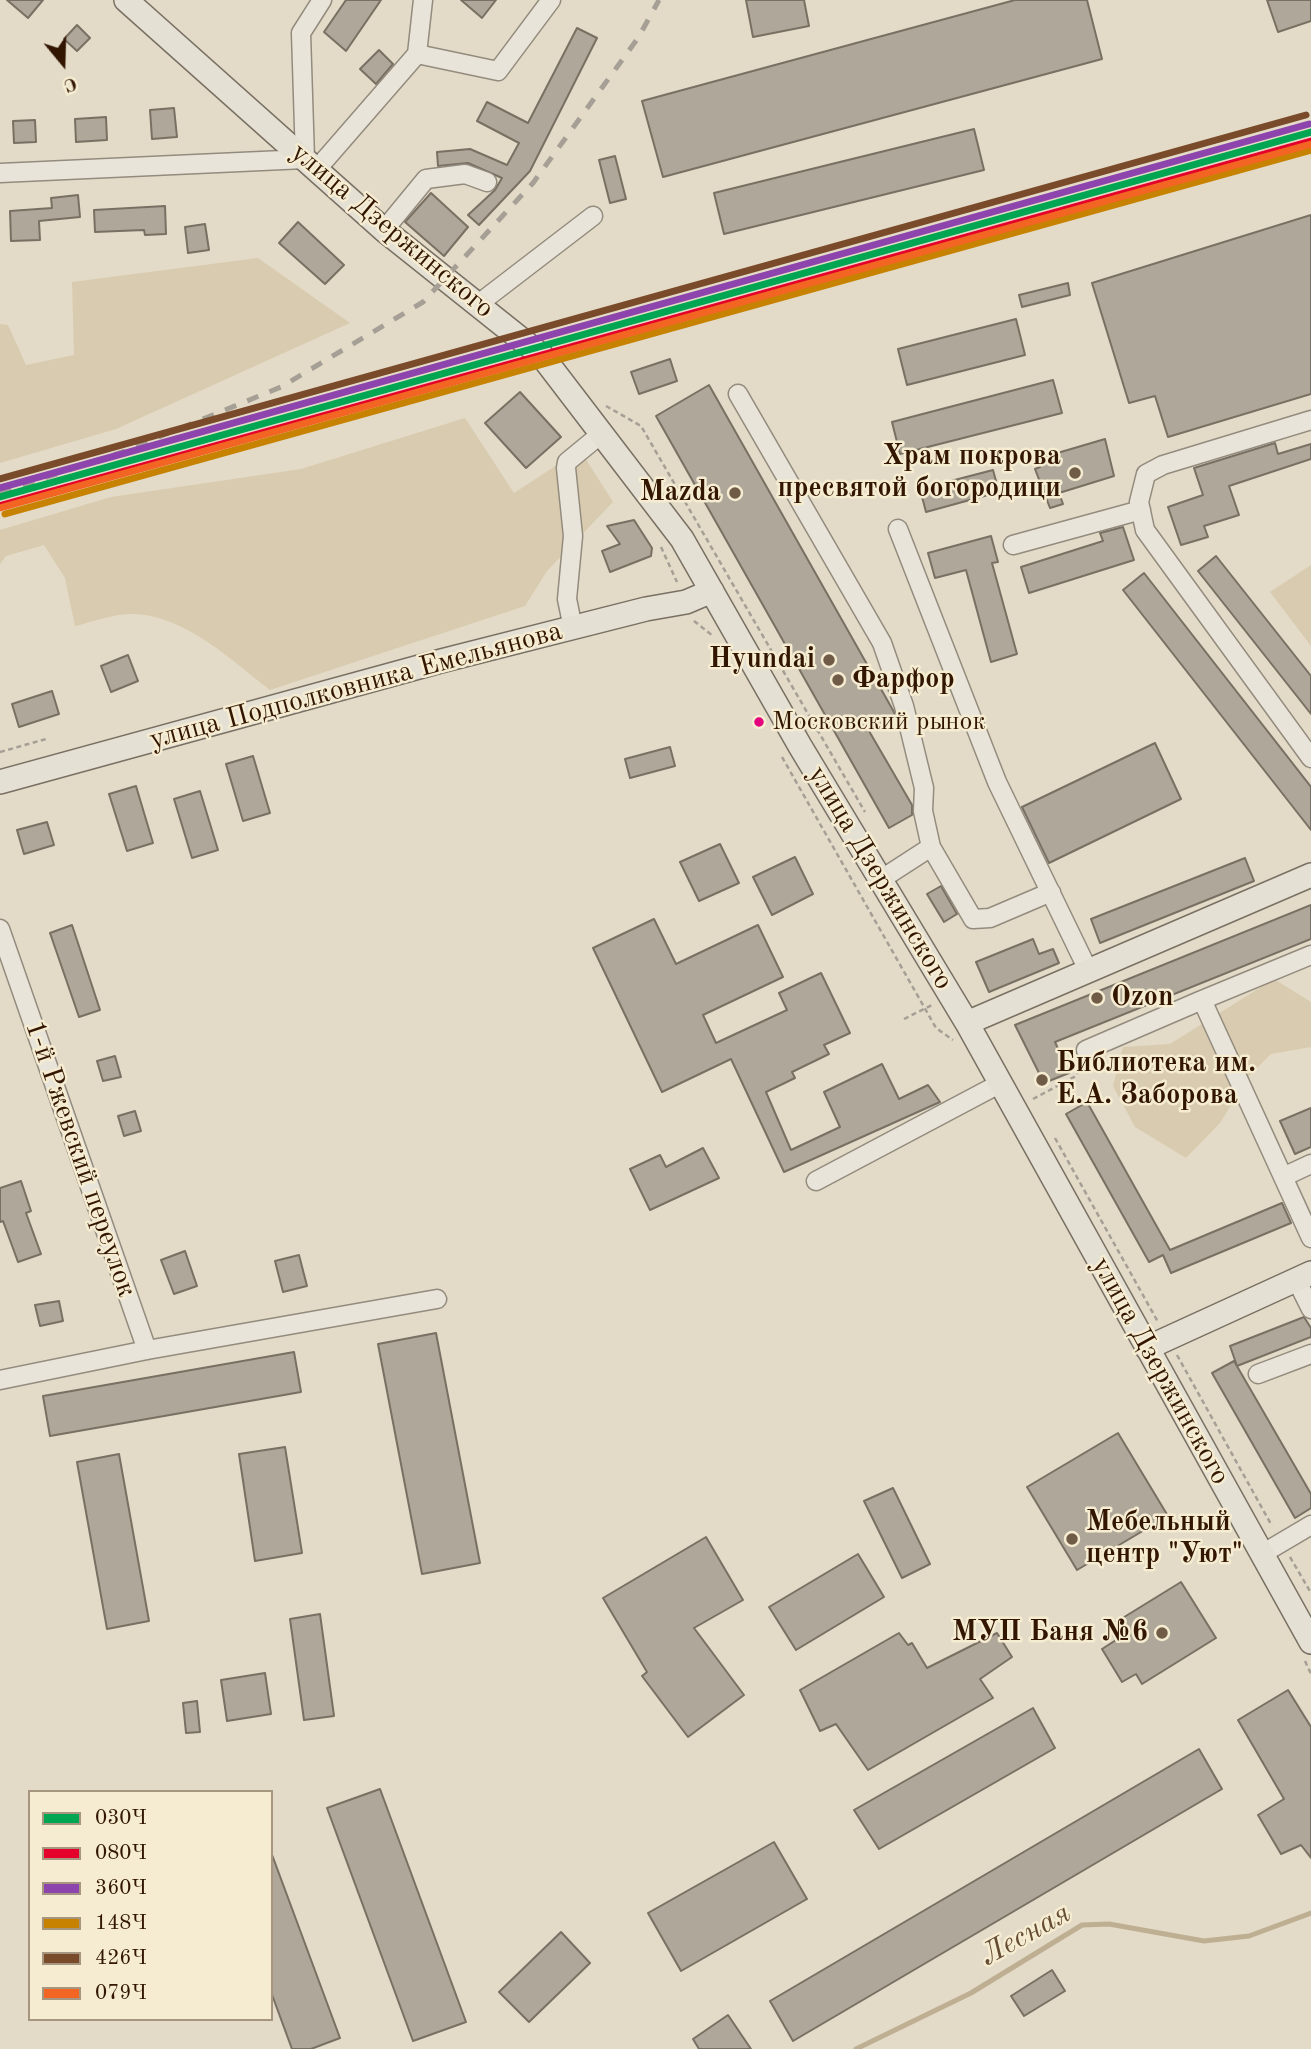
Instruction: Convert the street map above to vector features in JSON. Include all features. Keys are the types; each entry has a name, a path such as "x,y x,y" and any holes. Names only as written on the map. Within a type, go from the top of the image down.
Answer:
{"main road":[{"name":"улица Дзержинского","path":"126,0 384,230 542,356 682,539 880,880 960,1031 1001,1083 1262,1554 1305,1646"},
{"name":"улица Подполковника Емельянова","path":"0,782 440,661 646,609 686,602 712,592"},
{"path":"960,1031 1088,970 1311,875"},
{"path":"1147,1348 1304,1276"}],"street":[{"path":"311,164 301,33 322,0"},
{"path":"0,173 311,164 417,54 423,0"},
{"path":"417,54 498,71 551,0"},
{"path":"384,230 426,179 465,174 487,182"},
{"path":"477,305 593,216"},
{"path":"738,394 882,643 904,706 924,788 923,811 931,847 973,919 990,918 1051,892"},
{"path":"1311,420 1163,465 1146,474 1139,502 1145,530 1311,758"},
{"path":"573,628 567,599 573,536 566,468 567,462 601,434"},
{"path":"1013,545 1141,510"},
{"path":"898,529 997,782 1088,970"},
{"path":"880,880 931,847"},
{"name":"1-й Ржевский переулок","path":"0,929 147,1350"},
{"path":"1086,1051 1311,955"},
{"path":"1202,1000 1311,1238"},
{"path":"816,1181 1001,1083"},
{"path":"1283,1177 1311,1164"},
{"path":"1304,1276 1311,1309"},
{"path":"0,1380 147,1350 437,1299"},
{"path":"1258,1374 1311,1354"},
{"path":"1262,1554 1311,1525"}],"path":[{"path":"660,542 694,621 714,636"},
{"path":"0,752 46,739"},
{"path":"776,746 936,1028 960,1031"},
{"path":"1033,1099 1076,1076 1086,1051"},
{"path":"1305,1646 1311,1674"}],"shaded area":[{"path":"258,258 350,323 116,429 0,463 0,324 8,325 26,365 74,355 72,282"},
{"path":"465,418 514,493 580,450 613,502 547,571 525,606 270,690 224,653 172,622 127,614 75,626 65,578 44,545 6,556 0,564 0,530 111,497 301,469"},
{"path":"1311,565 1311,646 1270,592"},
{"path":"1274,979 1311,1002 1311,1047 1271,1054 1248,1077 1220,1123 1186,1158 1135,1127 1113,1086 1123,1047 1170,1044"}],"building":[{"path":"7,0 43,0 28,18"},
{"path":"346,0 381,0 346,51 324,32"},
{"path":"461,0 496,0 482,18"},
{"path":"746,0 804,0 809,26 753,37"},
{"path":"1015,0 1087,0 1102,59 663,177 642,101"},
{"path":"1267,0 1311,0 1311,21 1278,32"},
{"path":"77,25 90,38 77,51 64,39"},
{"path":"577,28 597,38 530,171 479,225 468,215 495,190 502,178 468,163 438,166 437,152 470,149 507,165 519,143 477,121 487,102 528,123"},
{"path":"379,50 393,64 376,84 360,69"},
{"path":"174,108 177,137 152,139 150,110"},
{"path":"106,117 107,140 76,142 75,119"},
{"path":"35,120 36,142 14,143 13,121"},
{"path":"974,129 984,170 724,234 714,193"},
{"path":"615,156 626,199 610,203 599,160"},
{"path":"431,193 468,227 444,256 405,222"},
{"path":"78,195 80,217 39,221 40,240 11,241 10,211 52,208 51,198"},
{"path":"165,206 166,234 145,235 144,230 95,232 94,210"},
{"path":"1311,215 1311,394 1168,437 1155,396 1129,403 1092,283"},
{"path":"298,222 344,265 325,284 279,243"},
{"path":"205,224 209,250 188,253 185,227"},
{"path":"1068,283 1070,295 1022,307 1019,295"},
{"path":"1016,319 1025,355 907,385 898,349"},
{"path":"670,359 677,381 639,394 631,372"},
{"path":"1053,380 1062,413 900,454 892,422"},
{"path":"709,385 894,712 895,716 869,731 912,805 912,815 889,828 656,416"},
{"path":"520,392 561,437 526,468 485,423"},
{"name":"Храм покрова пресвятой богородици","path":"1105,439 1114,476 1059,493 1063,504 1050,508 1035,469 1040,467 1037,459"},
{"path":"1275,443 1278,454 1311,444 1311,459 1229,486 1239,515 1204,526 1208,537 1181,545 1168,507 1203,495 1194,468"},
{"path":"993,470 999,492 926,512 920,489"},
{"path":"634,520 652,548 651,556 610,572 602,551 620,544 607,526"},
{"path":"1123,527 1134,560 1029,593 1021,567 1103,541 1100,533"},
{"path":"991,536 998,562 992,563 1017,654 991,662 966,570 935,578 928,553"},
{"path":"1216,556 1311,676 1311,714 1198,571"},
{"path":"1144,573 1311,787 1311,830 1123,590"},
{"path":"128,655 138,681 111,692 101,666"},
{"path":"52,691 59,714 19,727 12,704"},
{"path":"1155,743 1181,799 1049,863 1022,807"},
{"path":"670,747 675,766 630,778 625,759"},
{"path":"253,756 270,813 243,821 226,764"},
{"path":"136,786 153,843 127,851 109,794"},
{"path":"200,791 218,850 192,858 174,799"},
{"path":"47,822 54,845 24,854 17,830"},
{"path":"720,844 739,883 699,901 680,862"},
{"path":"795,857 813,894 772,915 753,877"},
{"path":"1245,858 1254,881 1100,943 1091,919"},
{"path":"941,886 957,914 944,922 927,894"},
{"path":"1311,905 1311,939 1055,1042 1069,1073 1044,1083 1015,1025"},
{"path":"654,919 676,964 758,925 783,977 703,1015 716,1043 787,1010 779,993 821,973 850,1033 824,1045 829,1054 792,1072 795,1078 766,1092 791,1150 840,1127 824,1092 882,1064 899,1099 928,1085 940,1102 784,1172 731,1059 662,1092 593,948"},
{"path":"72,925 100,1010 79,1017 50,933"},
{"path":"1033,939 1039,954 1053,949 1059,963 989,992 976,962"},
{"path":"115,1056 121,1077 103,1081 97,1061"},
{"path":"1087,1102 1170,1250 1282,1203 1291,1223 1171,1273 1163,1255 1149,1262 1066,1114"},
{"path":"1311,1108 1311,1147 1295,1154 1280,1121"},
{"path":"135,1111 141,1131 124,1136 118,1116"},
{"path":"703,1148 719,1178 650,1210 630,1169 660,1155 666,1167"},
{"path":"21,1181 31,1211 26,1213 41,1254 18,1262 3,1221 0,1222 0,1188"},
{"path":"185,1251 197,1286 174,1294 161,1260"},
{"path":"299,1255 307,1286 283,1292 275,1261"},
{"path":"59,1301 63,1321 40,1326 35,1305"},
{"path":"1304,1317 1311,1328 1311,1337 1237,1366 1230,1346"},
{"path":"436,1333 480,1563 422,1574 378,1344"},
{"path":"294,1352 301,1392 50,1436 43,1396"},
{"path":"1234,1361 1311,1494 1311,1508 1295,1518 1212,1373"},
{"path":"1118,1433 1168,1516 1077,1570 1027,1487"},
{"path":"285,1447 302,1553 255,1561 239,1454"},
{"path":"119,1454 149,1621 107,1629 77,1462"},
{"path":"893,1488 930,1564 902,1578 864,1501"},
{"path":"706,1537 743,1600 694,1628 744,1695 688,1737 642,1676 647,1672 603,1598"},
{"path":"858,1554 884,1597 796,1650 769,1607"},
{"name":"МУП Баня №6","path":"1181,1582 1216,1638 1142,1684 1136,1674 1122,1682 1102,1649 1116,1640 1108,1627"},
{"path":"320,1614 334,1716 304,1720 290,1619"},
{"path":"899,1633 908,1645 912,1643 927,1668 997,1633 1012,1657 980,1679 993,1698 868,1770 836,1724 820,1731 800,1690"},
{"path":"265,1673 271,1714 227,1721 221,1680"},
{"path":"1288,1690 1311,1727 1311,1858 1301,1845 1281,1854 1258,1815 1284,1799 1238,1720"},
{"path":"197,1701 200,1732 186,1733 183,1703"},
{"path":"1033,1708 1055,1748 879,1849 854,1810"},
{"path":"1199,1749 1222,1789 793,2041 770,2001"},
{"path":"380,1789 466,2022 413,2041 327,1808"},
{"path":"774,1842 807,1899 681,1971 648,1913"},
{"path":"273,1857 340,2038 311,2049 292,2049 273,1997"},
{"path":"561,1932 590,1963 529,2022 499,1992"},
{"path":"1052,1970 1065,1991 1024,2016 1011,1996"},
{"path":"728,2015 751,2049 699,2049 693,2039"}],"waterway":[{"name":"Лесная","path":"856,2049 971,1993 1082,1925 1109,1924 1204,1941 1249,1936 1311,1913"}],"railway":[{"path":"0,493 125,451 281,387 423,302 533,183 638,38 659,0"}],"transit line":[{"name":"426Ч","path":"0,479 1306,115"},
{"name":"360Ч","path":"0,488 1309,124"},
{"name":"030Ч","path":"0,497 1311,132"},
{"name":"080Ч","path":"2,505 1311,141"},
{"name":"079Ч","path":"0,508 1311,144"},
{"name":"148Ч","path":"5,514 1311,150"}],"place":[{"name":"Храм покрова пресвятой богородици","path":"1075,473"},
{"name":"Mazda","path":"735,493"},
{"name":"Hyundai","path":"829,660"},
{"name":"Фарфор","path":"838,680"},
{"name":"Московский рынок","path":"759,722"},
{"name":"Ozon","path":"1097,998"},
{"name":"Библиотека им. Е.А. Заборова","path":"1042,1080"},
{"name":"Мебельный центр \"Уют\"","path":"1072,1539"},
{"name":"МУП Баня №6","path":"1162,1633"}]}
